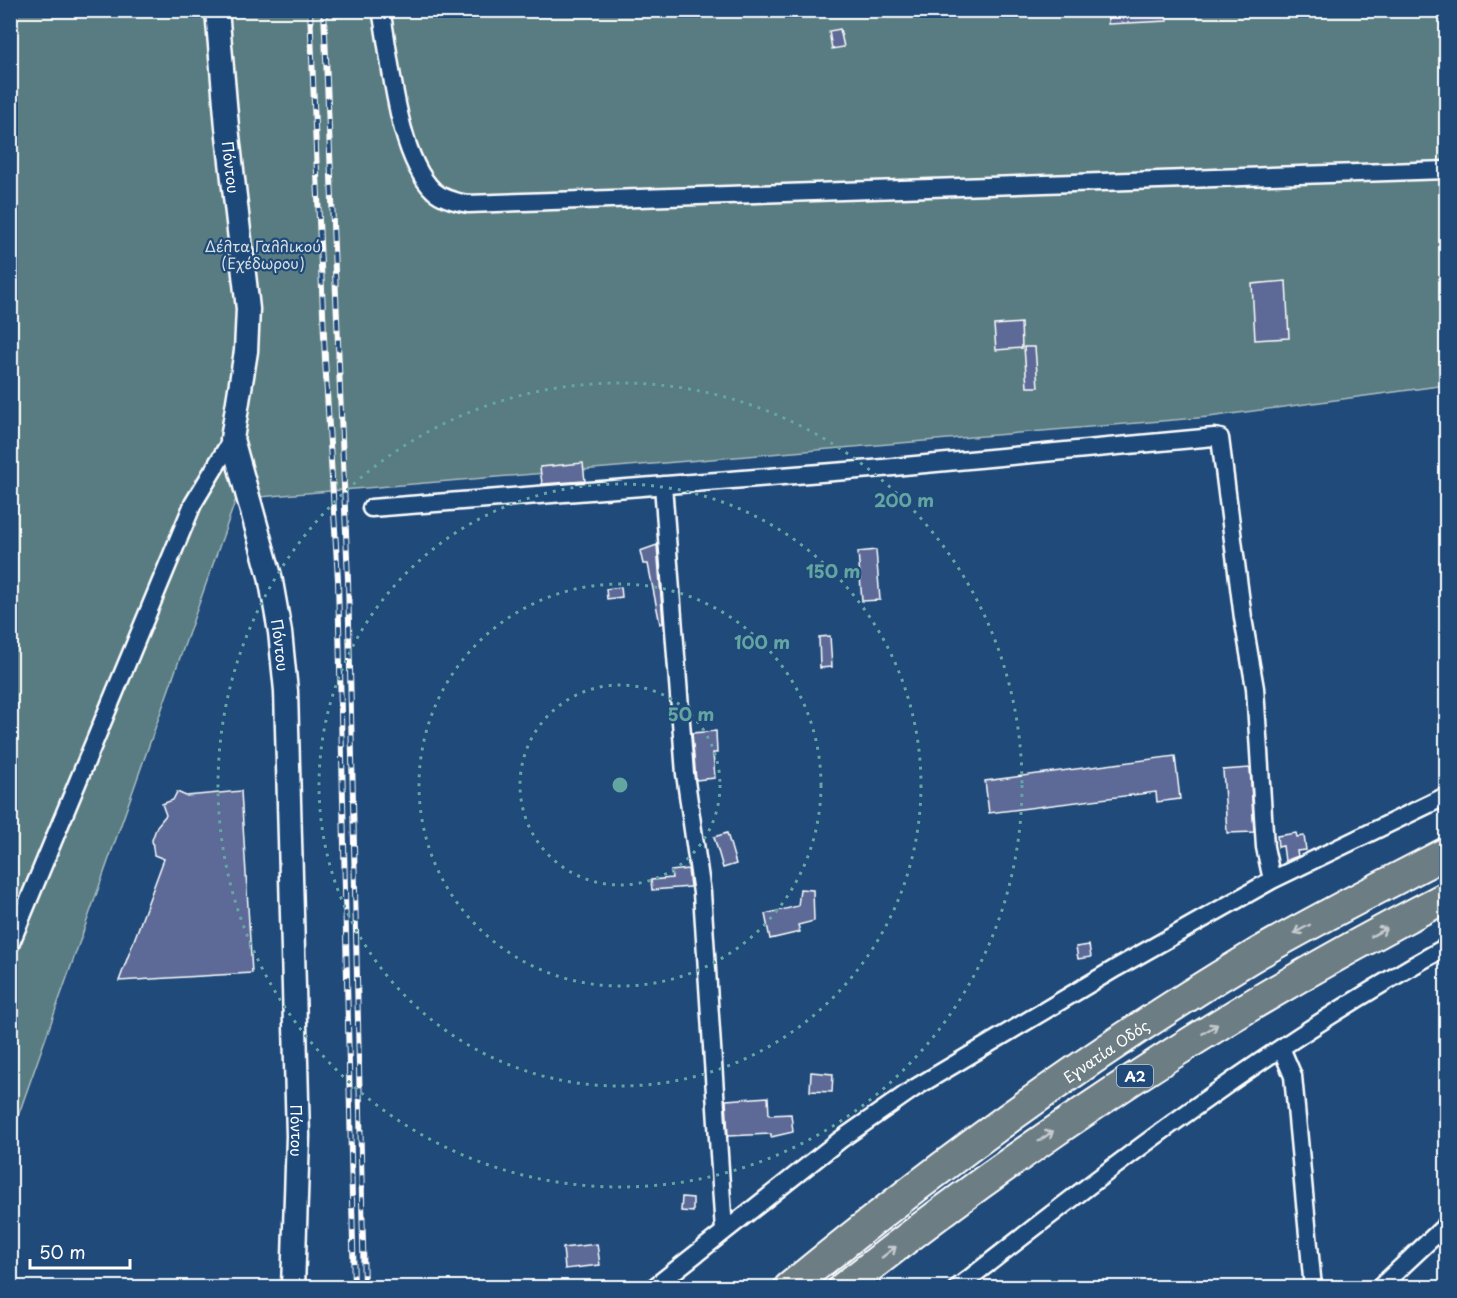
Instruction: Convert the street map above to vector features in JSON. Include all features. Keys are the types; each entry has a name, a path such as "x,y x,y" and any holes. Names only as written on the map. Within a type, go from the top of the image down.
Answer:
{"highway":[{"name":"Εγνατία Οδός","path":"789,1287 881,1213 1004,1121 1127,1035 1252,956 1446,853"},
{"name":"Α2","path":"843,1287 975,1187 1149,1067 1274,989 1446,897"}],"street":[{"name":"Πόντου","path":"217,10 227,127 248,309 246,351 232,438 270,576 280,632 286,691 298,1136 293,1287"},
{"path":"381,10 402,126 414,162 436,192 468,204 1446,170"},
{"path":"10,945 193,504 232,438"},
{"path":"371,508 1003,458 1220,438 1243,618 1255,688 1265,847 1272,880"},
{"path":"663,485 685,774 702,893 724,1231"},
{"path":"653,1287 840,1140 913,1089 1116,968 1272,880 1446,796"},
{"path":"957,1287 1097,1177 1281,1048 1390,978 1446,947"},
{"path":"1281,1048 1293,1076 1313,1287"},
{"path":"1379,1287 1446,1225"}],"green space":[{"name":"Δέλτα Γαλλικού (Εχέδωρου)","path":"11,11 1446,11 1446,385 1209,417 236,499 11,1136"}],"building":[{"path":"1108,10 1166,10 1167,21 1108,24"},
{"path":"840,29 844,47 832,49 829,31"},
{"path":"1286,281 1289,338 1255,340 1252,284"},
{"path":"1021,323 1022,348 996,350 994,325"},
{"path":"1024,347 1035,347 1038,387 1027,387"},
{"path":"583,463 585,481 542,484 540,467"},
{"path":"657,545 663,623 660,624 648,564 643,564 640,551"},
{"path":"876,550 880,600 862,601 858,552"},
{"path":"621,587 622,597 607,599 606,589"},
{"path":"830,636 832,667 820,668 819,637"},
{"path":"716,731 717,753 713,753 715,778 696,780 692,733"},
{"path":"1175,756 1180,799 1157,802 1156,792 989,813 985,781"},
{"path":"1250,768 1254,832 1227,833 1223,770"},
{"path":"241,791 252,973 119,981 164,859 154,855 152,840 157,826 166,815 162,804 173,800 177,792 186,796"},
{"path":"727,833 736,864 723,868 714,837"},
{"path":"1296,833 1297,837 1304,836 1306,850 1297,851 1298,856 1285,861 1283,846 1278,847 1277,836"},
{"path":"688,869 690,887 652,890 651,880 672,878 671,871"},
{"path":"800,889 813,890 814,921 798,925 800,932 770,939 765,914 798,906"},
{"path":"1089,945 1091,957 1078,959 1076,947"},
{"path":"811,1072 833,1074 832,1092 810,1091"},
{"path":"768,1097 769,1115 791,1114 793,1132 771,1137 771,1134 728,1136 726,1100"},
{"path":"682,1197 693,1198 693,1212 681,1211"},
{"path":"597,1244 600,1265 565,1269 563,1248"}],"railway":[{"path":"310,10 325,359 338,580 354,1288"},
{"path":"324,10 348,580 364,1288"}]}
